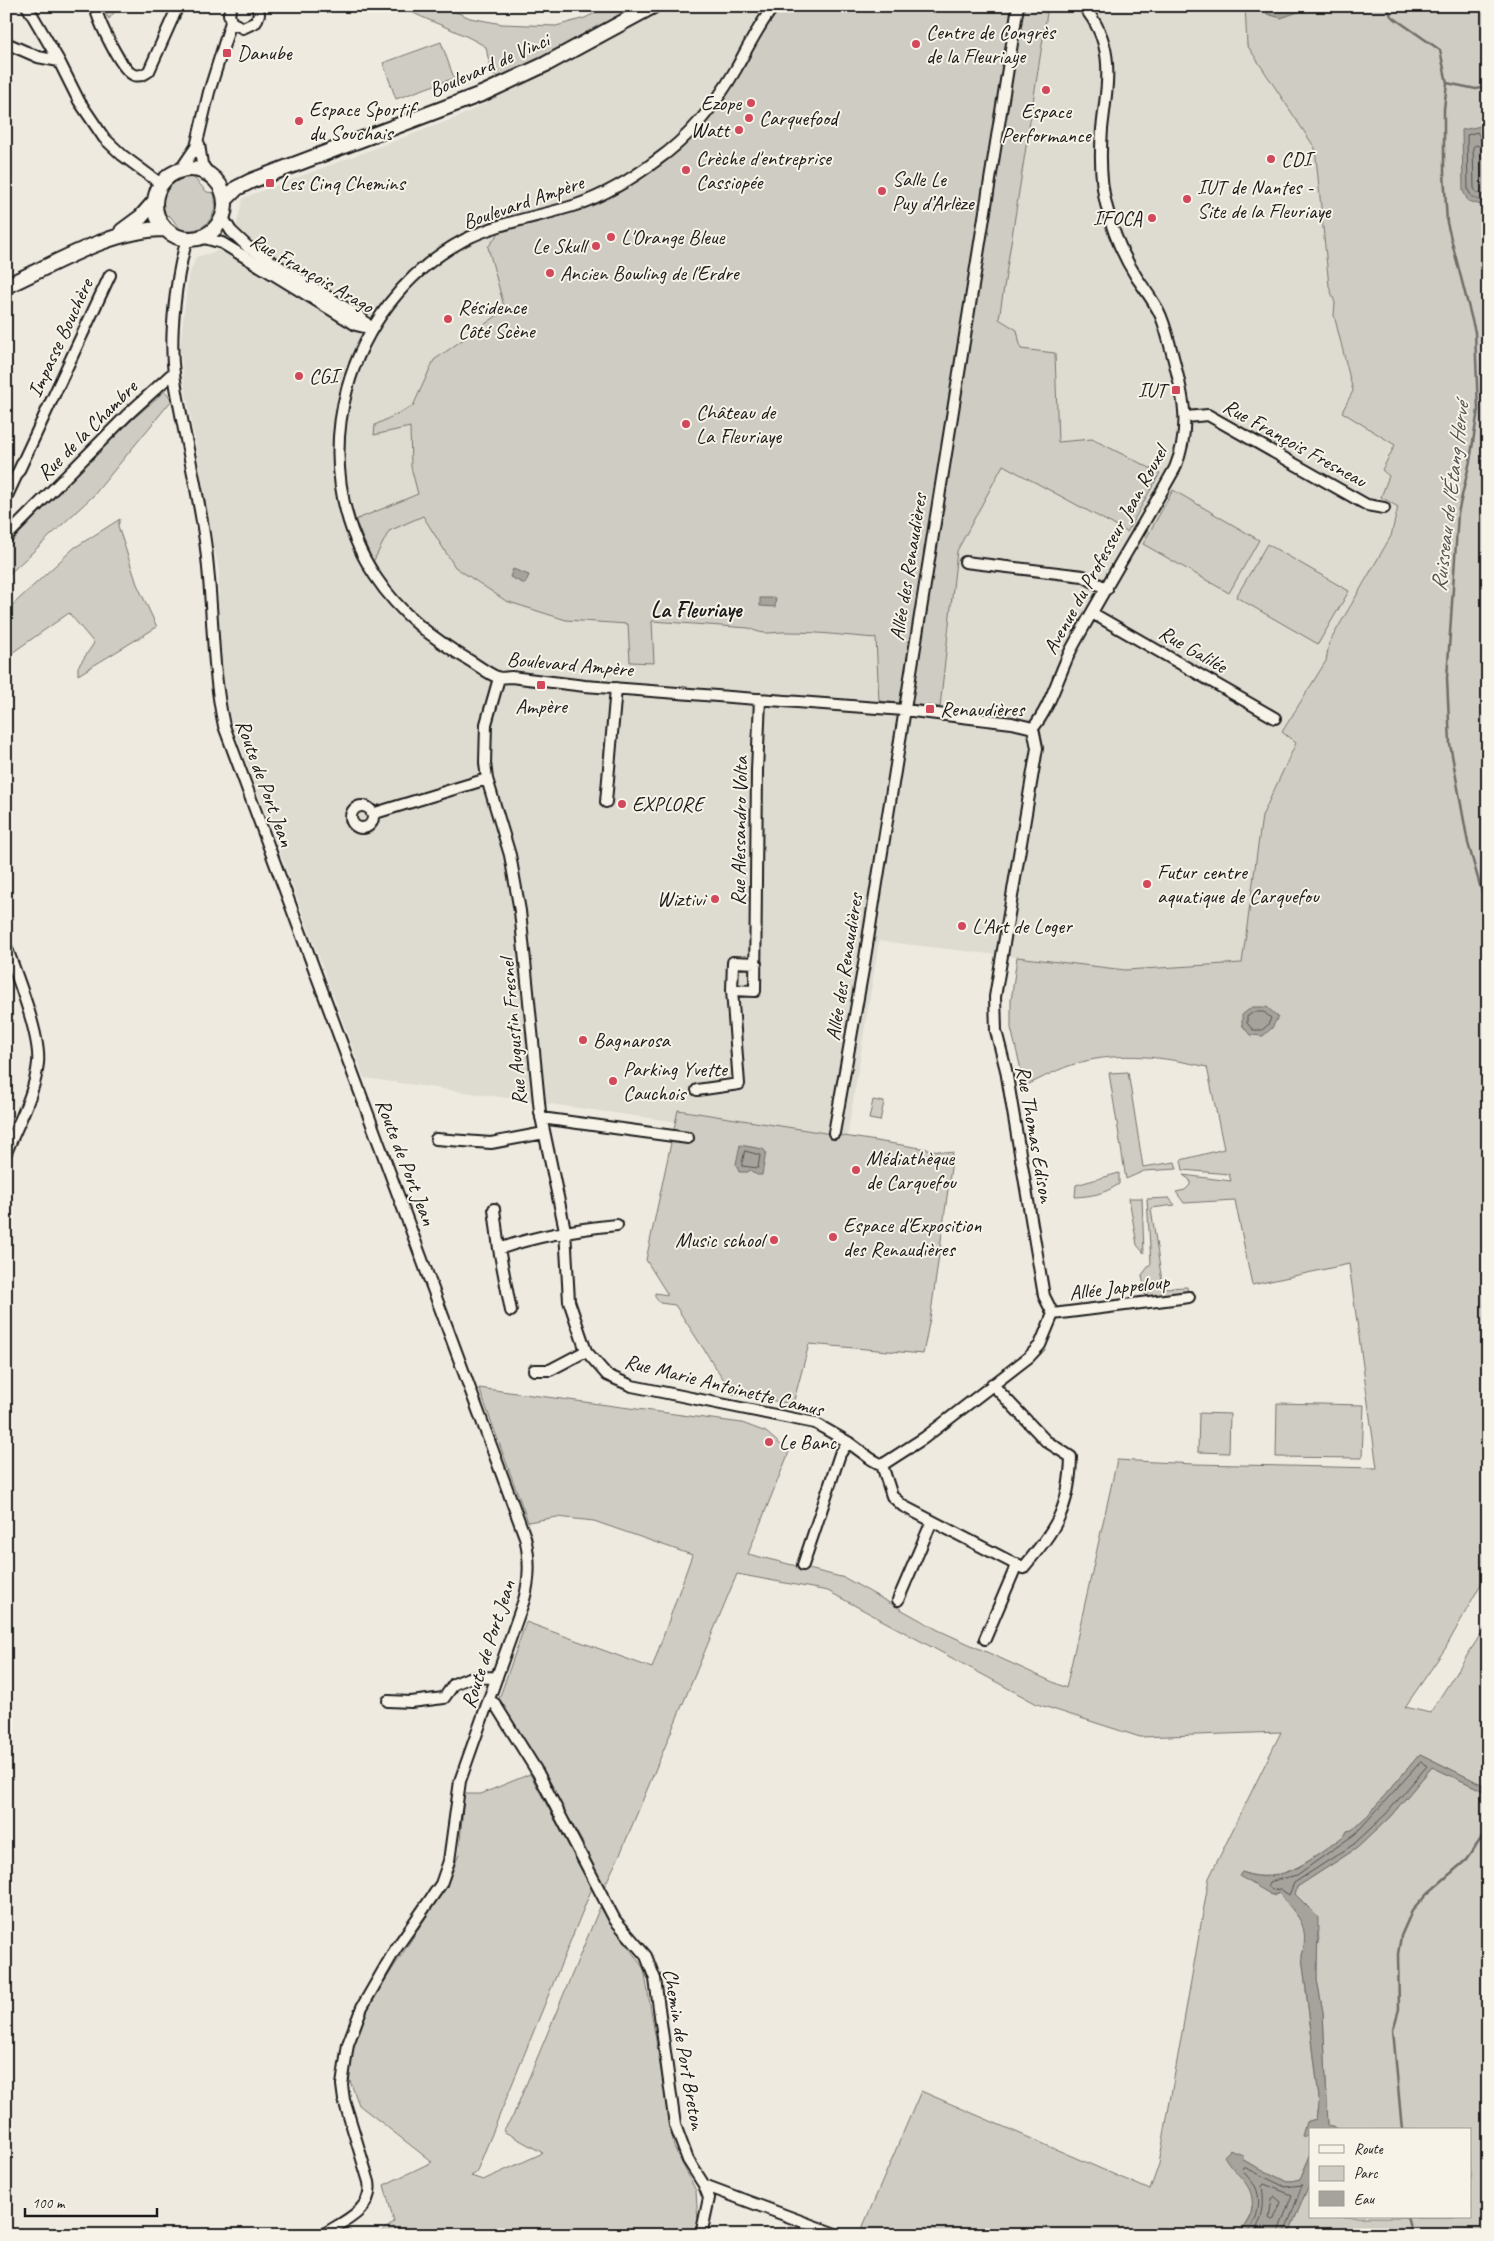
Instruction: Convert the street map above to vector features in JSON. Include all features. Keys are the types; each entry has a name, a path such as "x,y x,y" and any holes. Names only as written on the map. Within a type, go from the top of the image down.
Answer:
{"main road":[{"name":"Boulevard de Vinci","path":"213,177 235,184 251,180 484,93 546,64 653,6"},
{"path":"118,235 141,217 155,201 161,184 171,174 181,169 196,168 213,177 226,199 223,218 214,230 194,238 175,236 165,228 157,216 155,201"},
{"name":"Boulevard de Vinci","path":"226,199 237,188 251,180"},
{"path":"6,286 118,235 136,230 165,228"}],"street":[{"path":"27,6 80,100 104,138 122,155 161,184"},
{"path":"95,6 98,19 121,60 128,71 135,76 149,71 178,6"},
{"path":"181,169 192,155 199,136 209,92 232,22 229,14 231,6"},
{"path":"224,48 243,28 256,22 259,14 257,6"},
{"name":"Boulevard Ampère","path":"774,6 750,41 727,83 706,114 665,155 612,190 582,202 477,234 448,249 403,286 382,313 362,345 348,380 339,424 338,469 342,494 361,552 395,604 441,643 499,678 512,677 616,688 904,710"},
{"name":"Allée des Renaudières","path":"834,1133 864,964 1018,6"},
{"name":"Avenue du Professeur Jean Rouxel","path":"1033,728 1047,707 1062,668 1092,613 1176,468 1183,450 1186,417 1174,360 1158,310 1136,276 1116,238 1106,208 1101,159 1108,59 1098,31 1083,6"},
{"path":"232,22 243,28"},
{"path":"6,43 38,57 59,61"},
{"path":"199,136 200,155 213,177"},
{"name":"Rue François Arago","path":"223,218 229,229 248,247 359,316 372,329"},
{"name":"Rue François Arago","path":"194,238 222,243 356,324 372,329"},
{"name":"Route de Port Jean","path":"194,238 179,274 173,334 174,372 204,535 216,687 224,726 526,1537 530,1574 497,1677 460,1782 449,1861 441,1884 396,1950 362,2007 348,2044 343,2070 344,2100 371,2191 364,2206 322,2235"},
{"name":"Impasse Bouchère","path":"6,498 110,275"},
{"name":"Rue de la Chambre","path":"6,537 127,415 174,372"},
{"name":"Rue François Fresneau","path":"1186,417 1208,415 1367,505 1384,508"},
{"path":"965,562 1083,576 1107,589"},
{"name":"Rue Galilée","path":"1092,613 1275,718"},
{"name":"Rue Augustin Fresnel","path":"499,678 486,724 484,751 487,778 510,855 520,911 541,1118 565,1230 569,1301 586,1350 607,1375"},
{"path":"606,802 616,688"},
{"name":"Rue Alessandro Volta","path":"732,990 755,991 757,772 760,699"},
{"path":"904,710 1012,723 1022,727 1033,728"},
{"name":"Rue Thomas Edison","path":"1033,728 1036,748 995,997 995,1014 996,1031 1006,1070 1044,1296 1053,1314"},
{"path":"372,814 487,778"},
{"path":"6,946 36,1040 38,1062 33,1087 6,1153"},
{"path":"697,1090 739,1084 732,990 733,962 756,963"},
{"path":"541,1118 688,1138"},
{"path":"436,1139 491,1143 544,1133"},
{"path":"494,1209 511,1311"},
{"path":"499,1248 529,1238 565,1230 616,1225"},
{"name":"Allée Jappeloup","path":"1053,1314 1189,1297"},
{"path":"992,1384 1046,1441 1071,1457 1071,1472 1064,1508 1050,1536 1022,1568 903,1506 892,1496 882,1464 924,1438 992,1384 1029,1357 1040,1345 1053,1314"},
{"path":"534,1370 550,1370 586,1350"},
{"name":"Rue Marie Antoinette Camus","path":"607,1375 632,1386 815,1423 882,1464"},
{"path":"803,1564 840,1454 848,1442"},
{"path":"898,1600 932,1521"},
{"path":"985,1639 1016,1564"},
{"path":"388,1701 411,1702 444,1698 454,1684 469,1678 497,1677"},
{"name":"Chemin de Port Breton","path":"489,1700 495,1704 538,1773 615,1920 646,1956 655,1979 675,2125 688,2160 704,2185 709,2198 701,2235"},
{"path":"704,2185 838,2235"}],"shaded area":[{"path":"668,6 1245,6 1247,45 1315,148 1329,286 1335,303 1334,315 1354,391 1395,445 1382,470 1389,476 1381,497 1398,507 1391,536 1329,643 1326,661 1282,732 1296,742 1262,816 1242,963 1125,970 879,941 846,1144 364,1078 229,715 223,689 218,614 219,573 183,376 180,348 188,278 196,257 217,251 229,239 236,227 243,198 458,117 560,66"}],"green space":[{"path":"101,6 119,6 109,19"},
{"path":"400,6 442,6 470,18 502,24 556,26 585,18 609,6 639,6 502,78 491,74 486,47"},
{"path":"782,6 1035,6 1035,9 1047,13 999,319 1017,330 1021,349 1055,353 1058,442 1092,439 1160,473 1127,532 1003,465 957,551 940,707 879,701 876,638 812,633 765,633 749,628 652,621 654,663 630,662 628,624 566,620 506,601 455,567 423,516 389,531 373,562 355,520 418,494 411,467 410,427 374,435 375,425 413,406 434,360 505,310 488,247 501,230 632,182 700,128 741,69 762,29"},
{"path":"1245,6 1488,6 1488,1571 1445,1649 1405,1707 1430,1713 1488,1623 1488,2235 1288,2235 1309,2184 1309,2218 1472,2218 1472,2128 1335,2128 1328,2126 1323,2012 1317,1980 1316,1952 1319,1938 1314,1913 1295,1894 1297,1887 1357,1848 1389,1818 1432,1767 1484,1791 1487,1787 1420,1754 1368,1815 1352,1830 1347,1831 1346,1835 1322,1852 1284,1873 1256,1876 1242,1872 1240,1875 1274,1896 1279,1893 1297,1915 1304,1928 1305,1936 1302,1956 1319,2098 1316,2119 1306,2122 1309,2138 1309,2158 1300,2179 1287,2182 1243,2160 1230,2150 1251,2190 1253,2202 1250,2218 1244,2228 1233,2235 863,2235 861,2231 921,2091 1150,2190 1159,2164 1209,1878 1281,1732 1140,1737 1037,1704 828,1591 737,1574 621,1852 604,1887 583,1843 499,1699 526,1622 652,1668 692,1555 594,1521 557,1517 528,1522 479,1388 742,1423 766,1432 789,1452 748,1554 845,1578 938,1630 1066,1688 1117,1460 1194,1464 1377,1468 1349,1264 1252,1285 1235,1200 1184,1203 1176,1192 1185,1190 1190,1185 1190,1180 1183,1175 1231,1181 1229,1174 1183,1170 1181,1160 1224,1149 1207,1067 1159,1058 1110,1057 1071,1065 1025,1086 1011,1028 1011,1001 1017,957 1125,970 1242,963 1262,816 1296,743 1282,732 1326,661 1329,643 1391,536 1398,507 1381,497 1389,476 1382,470 1395,445 1342,412 1353,391 1334,315 1335,303 1329,286 1315,148 1247,45"},
{"path":"441,42 454,78 396,99 383,63"},
{"path":"193,177 207,192 214,193 215,201 215,209 208,222 196,229 189,230 180,229 170,216 164,215 163,208 163,201 167,190 175,182"},
{"path":"165,391 172,400 93,496 6,577 6,548 99,449"},
{"path":"1173,490 1259,540 1229,593 1143,544"},
{"path":"120,519 118,526 137,584 157,627 78,675 78,667 94,643 69,613 6,657 6,611 74,548"},
{"path":"1267,544 1349,591 1318,644 1236,597"},
{"path":"1128,1072 1143,1167 1175,1162 1177,1169 1144,1171 1126,1179 1109,1073"},
{"path":"873,1100 884,1102 880,1121 869,1119"},
{"path":"678,1110 953,1153 931,1313 923,1354 809,1344 793,1404 733,1394 675,1305 660,1303 655,1297 655,1293 668,1295 646,1260"},
{"path":"1119,1173 1119,1184 1114,1187 1098,1194 1075,1197 1076,1185"},
{"path":"1129,1198 1142,1198 1144,1253 1137,1245"},
{"path":"1169,1198 1175,1205 1151,1208 1163,1288 1187,1287 1188,1293 1146,1298 1142,1275 1151,1263 1147,1199"},
{"path":"1277,1403 1364,1405 1362,1458 1276,1457"},
{"path":"1199,1413 1230,1414 1229,1453 1198,1452"},
{"path":"530,1774 592,1888 476,2173 471,2176 483,2180 543,2153 503,2131 513,2116 600,1907 644,1969 674,2147 696,2191 698,2222 693,2235 378,2235 394,2222 384,2185 432,2162 359,2105 347,2073 350,2050 366,2010 448,1883 459,1854 464,1794 481,1794"},
{"path":"347,2225 353,2235 331,2235"}],"water":[{"path":"1266,6 1315,6 1281,18 1267,14"},
{"path":"1481,126 1488,142 1488,210 1481,205 1468,201 1463,191 1462,130"},
{"path":"513,569 529,575 525,584 510,577"},
{"path":"760,598 776,598 775,607 760,606"},
{"path":"1252,1007 1267,1007 1278,1017 1272,1028 1263,1036 1250,1035 1242,1025 1242,1015"},
{"path":"740,1145 763,1149 766,1152 762,1175 757,1175 750,1170 748,1172 739,1172 736,1164"},
{"path":"1420,1754 1487,1787 1484,1791 1432,1767 1389,1818 1357,1848 1297,1887 1295,1894 1318,1918 1317,1980 1323,2012 1328,2126 1335,2128 1309,2128 1309,2137 1302,2136 1306,2122 1316,2119 1319,2098 1302,1956 1304,1945 1303,1928 1297,1915 1279,1893 1272,1895 1239,1876 1242,1872 1256,1876 1270,1876 1297,1868 1345,1835 1347,1831 1352,1830 1368,1815"},
{"path":"1230,2150 1243,2155 1243,2160 1287,2182 1300,2179 1309,2158 1309,2184 1288,2235 1233,2235 1247,2224 1250,2218 1252,2196 1245,2182 1224,2156"}],"waterway":[{"name":"Ruisseau de l'Étang Hervé","path":"1387,6 1391,16 1440,50 1447,83 1444,109 1444,172 1447,223 1475,332 1478,410 1470,461 1458,513 1447,678 1450,744 1468,843 1488,914"},
{"path":"1447,83 1476,89 1488,87"},
{"name":"Ruisseau de l'Étang Hervé","path":"1402,2128 1393,2030 1399,2009 1398,1954 1401,1936 1412,1911 1427,1894 1466,1860 1488,1829"},
{"name":"Ruisseau de l'Étang Hervé","path":"1407,2218 1412,2235"}],"place":[{"name":"Centre de Congrès de la Fleuriaye","path":"916,44"},
{"name":"Danube","path":"227,53"},
{"name":"Espace Performance","path":"1046,90"},
{"name":"Ezope","path":"751,103"},
{"name":"Carquefood","path":"749,118"},
{"name":"Espace Sportif du Souchais","path":"299,121"},
{"name":"Watt","path":"739,130"},
{"name":"CDI","path":"1271,159"},
{"name":"Crèche d'entreprise Cassiopée","path":"686,170"},
{"name":"Les Cinq Chemins","path":"270,183"},
{"name":"Salle Le Puy d’Arlèze","path":"882,191"},
{"name":"IUT de Nantes - Site de la Fleuriaye","path":"1187,199"},
{"name":"IFOCA","path":"1152,218"},
{"name":"L'Orange Bleue","path":"611,237"},
{"name":"Le Skull","path":"596,246"},
{"name":"Ancien Bowling de l'Erdre","path":"550,273"},
{"name":"Résidence Côté Scène","path":"448,319"},
{"name":"CGI","path":"299,376"},
{"name":"IUT","path":"1176,390"},
{"name":"Château de La Fleuriaye","path":"686,424"},
{"name":"Ampère","path":"541,685"},
{"name":"Renaudières","path":"930,709"},
{"name":"EXPLORE","path":"622,804"},
{"name":"Futur centre aquatique de Carquefou","path":"1147,884"},
{"name":"Wiztivi","path":"715,899"},
{"name":"L'Art de Loger","path":"962,926"},
{"name":"Bagnarosa","path":"583,1040"},
{"name":"Parking Yvette Cauchois","path":"613,1081"},
{"name":"Médiathèque de Carquefou","path":"856,1170"},
{"name":"Espace d'Exposition des Renaudières","path":"833,1237"},
{"name":"Music school","path":"774,1240"},
{"name":"Le Banc","path":"769,1442"}],"district":[{"name":"La Fleuriaye","path":"696,610"}]}
